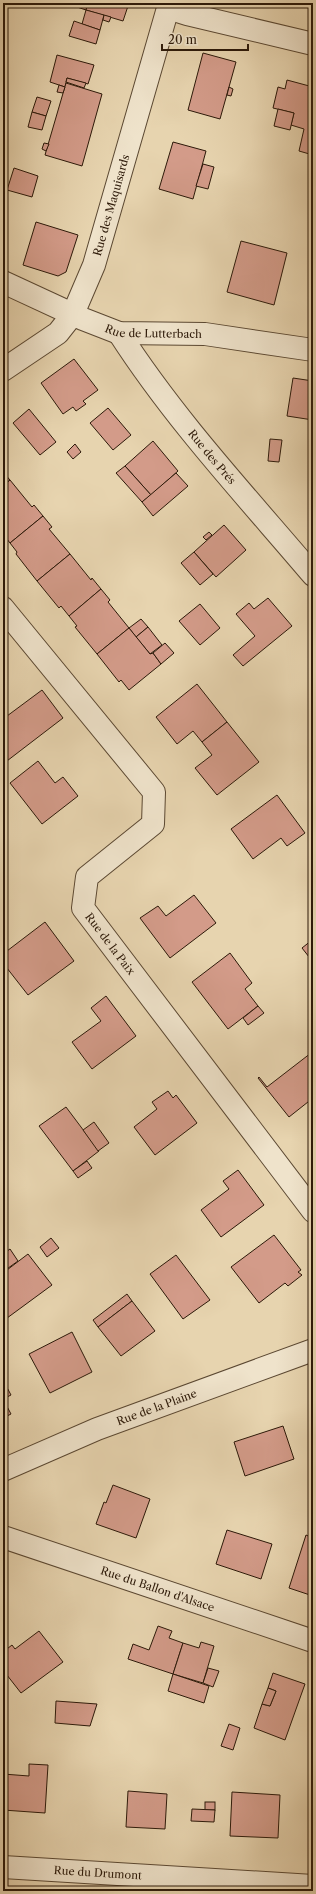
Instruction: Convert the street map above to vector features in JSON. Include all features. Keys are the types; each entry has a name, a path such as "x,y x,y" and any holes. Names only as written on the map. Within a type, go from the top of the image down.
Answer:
{"street":[{"path":"169,5 187,14 313,44"},
{"name":"Rue des Maquisards","path":"3,370 58,333 73,314 94,265 169,5"},
{"name":"Rue de Lutterbach","path":"3,282 119,333 206,334 313,350"},
{"name":"Rue des Prés","path":"119,333 141,367 183,423 313,575"},
{"name":"Rue de la Paix","path":"3,608 154,792 153,824 86,877 83,908 313,1210"},
{"name":"Rue de la Plaine","path":"3,1470 97,1429 313,1350"},
{"name":"Rue du Ballon d'Alsace","path":"3,1537 313,1640"},
{"name":"Rue du Drumont","path":"3,1867 313,1886"}],"building":[{"path":"65,3 88,3 86,10"},
{"path":"88,3 129,3 123,21 86,10"},
{"path":"86,10 104,15 100,30 82,24"},
{"path":"104,15 111,17 109,22 103,20"},
{"path":"74,21 100,30 96,44 69,36"},
{"path":"203,53 236,62 220,119 188,110"},
{"path":"57,55 94,65 88,84 67,78 65,87 50,82"},
{"path":"67,78 86,83 84,88 66,82"},
{"path":"287,80 313,87 313,155 299,151 304,129 291,125 294,113 273,108 278,87 285,89"},
{"path":"66,83 102,94 82,166 45,155"},
{"path":"59,85 65,87 63,93 57,92"},
{"path":"229,87 233,89 231,96 227,95"},
{"path":"37,97 51,101 46,116 32,112"},
{"path":"278,109 294,113 290,130 274,126"},
{"path":"32,112 46,116 42,130 28,127"},
{"path":"173,142 206,151 193,199 159,189"},
{"path":"44,143 49,144 46,151 42,149"},
{"path":"203,164 214,167 208,189 196,186"},
{"path":"14,168 38,176 32,197 7,190"},
{"path":"36,222 78,235 66,272 58,276 23,265"},
{"path":"241,241 287,253 274,305 227,292"},
{"path":"74,359 98,390 83,401 86,404 76,411 73,407 63,414 41,383"},
{"path":"293,378 313,381 313,420 287,416"},
{"path":"108,408 131,435 113,450 90,423"},
{"path":"29,409 56,442 40,455 13,423"},
{"path":"270,439 282,440 279,462 268,461"},
{"path":"153,441 178,471 151,495 125,466"},
{"path":"75,444 81,452 73,459 67,452"},
{"path":"125,466 151,495 142,502 116,473"},
{"path":"3,472 10,480 3,486"},
{"path":"176,473 188,486 153,516 142,502"},
{"path":"10,480 32,507 34,505 43,516 10,543 3,534 3,486"},
{"path":"43,516 52,527 49,529 70,554 37,581 16,554 17,552 10,543"},
{"path":"224,525 246,550 216,577 194,552"},
{"path":"209,532 212,535 206,540 203,537"},
{"path":"194,552 213,574 200,585 181,563"},
{"path":"70,554 91,580 92,578 101,589 69,616 61,606 59,608 37,581"},
{"path":"101,589 110,600 108,602 129,628 97,654 75,627 77,626 69,616"},
{"path":"268,598 292,626 243,666 233,655 255,636 236,614 249,603 254,609"},
{"path":"200,604 220,628 200,645 179,621"},
{"path":"141,619 148,627 136,637 129,628"},
{"path":"148,627 162,645 150,654 136,637"},
{"path":"129,628 150,654 153,653 161,664 129,690 121,680 119,682 97,654"},
{"path":"165,643 174,653 161,664 153,653"},
{"path":"197,684 227,722 202,742 193,731 177,744 156,717"},
{"path":"42,690 63,718 3,764 3,719"},
{"path":"227,722 259,762 217,795 195,768 212,755 202,742"},
{"path":"38,761 55,783 63,777 78,796 42,824 10,783"},
{"path":"277,795 305,833 287,846 281,838 253,859 231,829"},
{"path":"194,895 216,923 170,958 140,918 158,906 166,916"},
{"path":"45,922 74,961 28,995 3,963 3,954"},
{"path":"312,940 313,941 313,962 302,948"},
{"path":"230,953 252,983 245,989 258,1006 228,1029 192,982"},
{"path":"106,996 136,1036 92,1069 72,1042 101,1021 91,1008"},
{"path":"258,1006 264,1013 248,1025 243,1018"},
{"path":"311,1053 313,1056 313,1098 289,1117 258,1078 259,1077 267,1087"},
{"path":"168,1091 173,1098 176,1095 197,1123 155,1155 134,1127 157,1109 152,1102"},
{"path":"66,1107 99,1151 73,1171 39,1126"},
{"path":"94,1122 109,1143 98,1151 83,1130"},
{"path":"87,1161 92,1168 78,1178 73,1171"},
{"path":"238,1170 264,1205 221,1237 201,1210 229,1189 223,1181"},
{"path":"274,1235 301,1270 298,1272 302,1275 288,1286 285,1283 259,1303 231,1267"},
{"path":"51,1238 59,1248 47,1257 40,1247"},
{"path":"10,1249 18,1261 4,1271 3,1254"},
{"path":"28,1254 52,1285 3,1321 3,1273"},
{"path":"176,1255 210,1300 183,1319 150,1274"},
{"path":"127,1294 132,1301 98,1327 93,1320"},
{"path":"132,1301 155,1331 121,1356 98,1327"},
{"path":"72,1332 92,1372 50,1393 29,1354"},
{"path":"3,1380 11,1395 3,1399"},
{"path":"3,1399 11,1414 3,1418"},
{"path":"283,1426 294,1459 245,1476 234,1442"},
{"path":"113,1485 150,1499 136,1538 96,1524 104,1502 106,1503"},
{"path":"227,1530 272,1544 261,1579 216,1564"},
{"path":"306,1535 313,1538 313,1596 289,1588"},
{"path":"158,1626 172,1631 169,1638 183,1643 173,1674 128,1659 133,1644 149,1650"},
{"path":"39,1631 63,1662 21,1693 3,1670 3,1652 12,1645 15,1649"},
{"path":"201,1642 214,1646 203,1683 173,1674 183,1643 199,1648"},
{"path":"208,1668 219,1671 213,1687 203,1683"},
{"path":"273,1673 305,1684 285,1740 254,1728 262,1704 270,1706 276,1691 268,1688"},
{"path":"173,1674 209,1686 204,1703 168,1691"},
{"path":"268,1688 276,1691 270,1706 262,1704"},
{"path":"56,1701 97,1704 90,1726 55,1723"},
{"path":"229,1724 240,1728 233,1750 221,1746"},
{"path":"29,1764 48,1765 45,1813 3,1810 3,1774 29,1776"},
{"path":"128,1791 167,1794 165,1829 126,1827"},
{"path":"232,1792 280,1795 278,1838 230,1836"},
{"path":"205,1802 215,1802 215,1810 205,1810"},
{"path":"192,1809 215,1810 214,1822 191,1821"}]}
